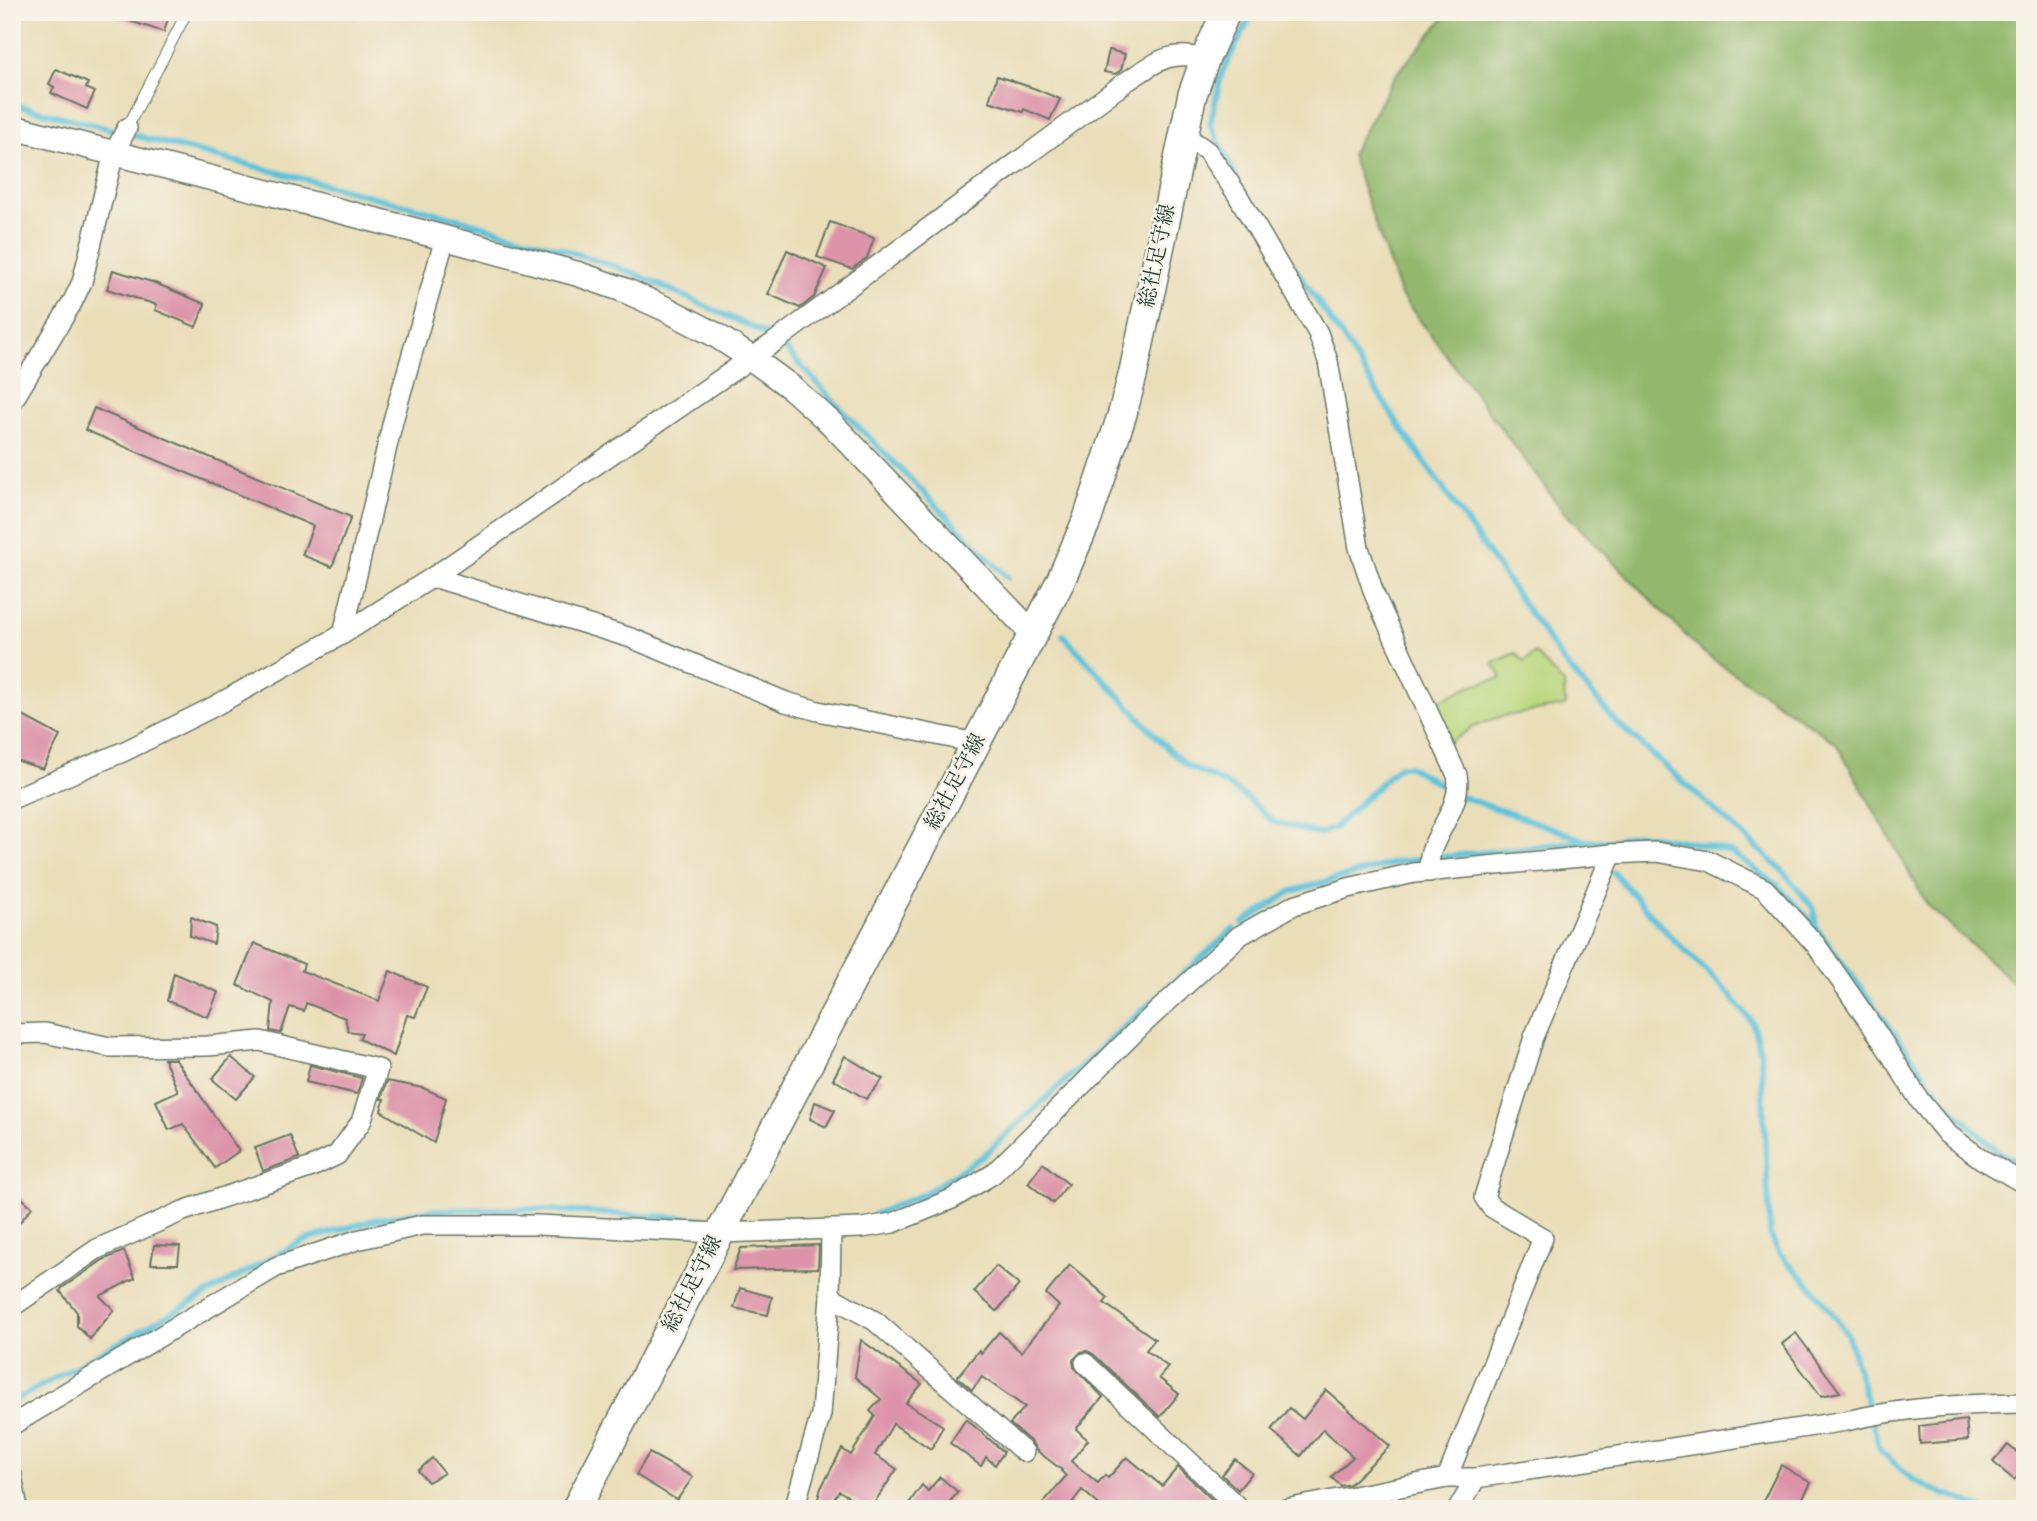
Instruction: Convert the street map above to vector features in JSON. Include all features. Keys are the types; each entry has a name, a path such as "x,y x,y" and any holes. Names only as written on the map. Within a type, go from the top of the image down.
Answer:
{"main road":[{"name":"総社足守線","path":"576,1509 1060,582 1087,520 1116,437 1133,374 1192,96 1226,12"}],"street":[{"path":"12,799 125,751 214,706 343,634 433,577 778,340 1127,81 1161,60 1177,54 1205,59"},
{"path":"12,127 121,140 445,238 578,274 624,290 666,309 714,334 792,388 831,423 1033,634"},
{"path":"1184,135 1207,151 1237,194 1318,333 1328,362 1359,548 1375,596 1457,775 1456,794 1430,863"},
{"path":"12,402 82,282 121,140"},
{"path":"343,634 393,421 445,238"},
{"path":"433,577 631,638 786,702 976,743"},
{"path":"12,1425 276,1267 357,1240 422,1225 537,1225 720,1233 862,1228 893,1223 953,1199 993,1174 1140,1027 1239,936 1294,905 1348,888 1414,873 1430,863 1656,852 1709,861 1765,889 1816,945 1920,1101 1947,1134 1983,1160 2025,1184"},
{"path":"1447,1478 1543,1238 1491,1207 1484,1197 1534,1037 1612,854"},
{"path":"12,1034 46,1033 110,1047 208,1046 260,1041 378,1069 360,1122 337,1155 312,1167 183,1211 97,1249 12,1307"},
{"path":"794,1509 821,1414 830,1296 831,1229"},
{"path":"830,1296 875,1321 1024,1452"},
{"path":"1085,1363 1240,1509"},
{"path":"1286,1509 1447,1478 1476,1478 1872,1415 1961,1404 2025,1403"},
{"path":"12,1476 18,1509"},
{"path":"1458,1509 1476,1478"}],"lane":[{"path":"121,140 187,12"}],"green space":[{"path":"1449,12 2025,12 2025,993 1928,906 1836,743 1701,651 1563,511 1400,294 1351,155 1394,77"},
{"path":"1516,653 1524,662 1535,653 1564,684 1565,706 1499,717 1473,727 1449,743 1432,704 1472,685 1502,678 1493,663"}],"building":[{"path":"114,12 170,12 164,32 114,16"},
{"path":"1109,50 1125,54 1121,70 1115,74 1104,72"},
{"path":"56,69 88,83 86,88 95,92 87,109 51,93 54,87 49,84"},
{"path":"997,76 1060,99 1050,120 1024,109 1023,112 989,101"},
{"path":"830,222 874,238 867,258 852,269 817,257"},
{"path":"787,250 827,268 814,297 800,308 768,294"},
{"path":"113,270 155,283 205,304 196,327 155,310 157,305 107,289"},
{"path":"94,408 351,517 332,567 302,555 313,526 85,430"},
{"path":"12,710 60,736 43,769 12,759"},
{"path":"191,917 216,927 214,944 190,936"},
{"path":"254,943 304,964 302,971 379,1001 390,971 427,987 415,1017 407,1015 394,1056 359,1039 362,1033 348,1031 345,1018 306,1003 304,1011 290,1007 281,1033 270,1031 273,1002 237,985"},
{"path":"174,973 218,992 208,1017 167,1001"},
{"path":"845,1056 883,1079 866,1099 833,1079"},
{"path":"231,1057 255,1077 236,1099 212,1079"},
{"path":"164,1059 175,1059 239,1151 215,1168 183,1124 169,1130 156,1101 178,1091"},
{"path":"310,1065 362,1078 357,1094 306,1082"},
{"path":"387,1081 423,1088 446,1098 434,1143 381,1111 384,1099 381,1099"},
{"path":"815,1102 835,1110 826,1127 810,1119"},
{"path":"290,1135 299,1158 263,1171 255,1148"},
{"path":"1043,1163 1068,1184 1053,1203 1028,1183"},
{"path":"12,1189 32,1207 12,1232"},
{"path":"154,1245 180,1246 178,1264 151,1264"},
{"path":"819,1245 818,1268 733,1270 741,1248"},
{"path":"124,1251 135,1278 100,1296 114,1310 90,1339 77,1326 77,1312 60,1291 103,1260"},
{"path":"1070,1265 1108,1298 1104,1303 1155,1339 1146,1350 1168,1367 1159,1378 1179,1394 1160,1417 1093,1354 1081,1352 1073,1360 1074,1367 1103,1397 1076,1429 1088,1440 1071,1461 1098,1483 1105,1475 1108,1478 1127,1457 1162,1486 1178,1467 1222,1509 1104,1509 1082,1490 1067,1509 1038,1509 1066,1476 1010,1424 1025,1407 982,1377 972,1390 957,1377 979,1350 981,1353 999,1332 1021,1352 1059,1306 1046,1294"},
{"path":"996,1266 1019,1285 997,1311 974,1292"},
{"path":"740,1288 772,1297 768,1315 734,1308"},
{"path":"1796,1333 1840,1392 1821,1396 1782,1344"},
{"path":"861,1340 922,1384 906,1403 943,1426 931,1449 893,1424 875,1455 897,1469 870,1509 839,1491 826,1509 815,1509 821,1488 842,1449 851,1455 875,1416 870,1411 881,1399 855,1377"},
{"path":"1326,1390 1390,1446 1350,1484 1341,1486 1331,1477 1353,1457 1323,1429 1301,1456 1271,1430 1289,1408 1303,1419"},
{"path":"966,1419 1004,1452 995,1465 986,1457 981,1466 950,1443"},
{"path":"1966,1420 1968,1440 1920,1444 1919,1426"},
{"path":"2008,1445 2025,1459 2025,1469 2014,1480 1993,1462"},
{"path":"649,1453 693,1477 677,1500 636,1475"},
{"path":"432,1458 444,1473 428,1482 418,1471"},
{"path":"1235,1459 1252,1473 1238,1490 1222,1475"},
{"path":"1781,1465 1811,1483 1797,1509 1759,1509"},
{"path":"940,1477 958,1492 945,1507 947,1509 905,1509 922,1485 928,1491"}],"waterway":[{"path":"1239,183 1210,124 1222,72 1255,12"},
{"path":"12,104 448,216 562,249 631,272 747,325 784,347 839,407 1008,578"},
{"path":"1271,233 1394,418 1563,661 1617,723 1783,871 1814,909 1816,926"},
{"path":"1063,635 1170,751 1188,766 1226,784 1248,799 1274,822 1319,834 1334,828 1399,766 1409,766 1457,795 1583,840"},
{"path":"1243,923 1292,891 1397,862 1586,841 1611,841 1639,834 1731,852 1778,886 1816,927 1944,1101 1997,1151 2025,1167"},
{"path":"1614,873 1672,938 1726,990 1752,1022 1761,1054 1770,1234 1779,1253 1813,1288 1848,1335 1880,1450 1912,1479 1982,1509"},
{"path":"875,1214 924,1194 983,1156 1234,929"},
{"path":"12,1402 302,1241 378,1219 432,1210 530,1209 705,1219"}]}
